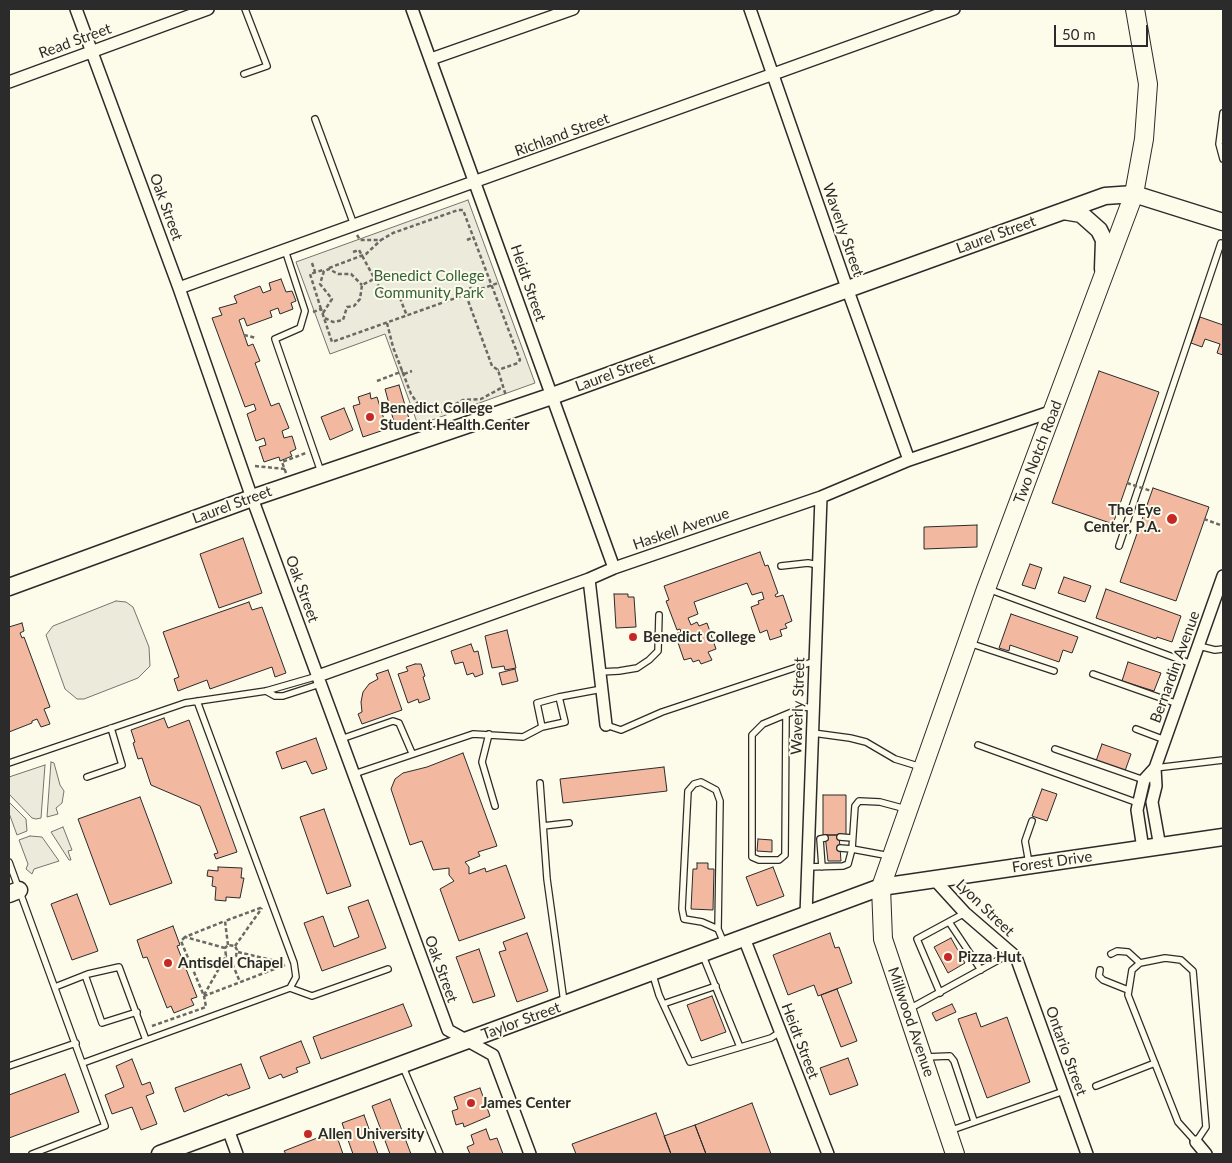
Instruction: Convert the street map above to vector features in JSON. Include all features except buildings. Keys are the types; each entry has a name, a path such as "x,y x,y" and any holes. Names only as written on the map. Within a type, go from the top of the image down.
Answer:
{"main road":[{"name":"Two Notch Road","path":"881,887 986,589 1134,194 1144,139 1148,84 1135,9"},
{"name":"Millwood Avenue","path":"881,887 883,939 955,1154"}],"street":[{"name":"Oak Street","path":"76,9 180,288 252,498 448,1030 493,1055 530,1154"},
{"name":"Read Street","path":"9,82 206,9"},
{"name":"Heidt Street","path":"412,9 476,181 614,568"},
{"path":"431,59 573,9"},
{"name":"Waverly Street","path":"750,9 774,74 846,288 909,460"},
{"name":"Richland Street","path":"180,288 285,250 356,231 476,181 954,9"},
{"name":"Laurel Street","path":"9,587 252,498 552,396 846,288 1105,196 1134,194 1223,222"},
{"path":"1063,211 1081,214 1088,218 1099,230 1104,240 1105,249 1102,280"},
{"name":"Haskell Avenue","path":"320,680 614,568 821,497 909,460 1053,410"},
{"name":"Waverly Street","path":"806,915 808,867 818,839 812,733 821,497"},
{"name":"Bernardin Avenue","path":"1160,847 1152,802 1156,786 1155,768 1223,576"},
{"path":"589,579 606,725"},
{"name":"Bernardin Avenue","path":"1143,849 1138,803 1144,780 1155,768"},
{"name":"Forest Drive","path":"881,887 1223,837"},
{"name":"Lyon Street","path":"934,879 965,913 1014,956"},
{"name":"Taylor Street","path":"160,1154 881,887"},
{"name":"Heidt Street","path":"744,938 828,1154"},
{"name":"Ontario Street","path":"1014,956 1087,1154"},
{"path":"228,1129 237,1154"},
{"path":"1196,1142 1206,1154"}],"lane":[{"path":"244,74 267,66 245,9"},
{"path":"1223,113 1219,144 1223,159"},
{"path":"315,119 356,231"},
{"path":"1119,546 1221,243"},
{"path":"285,250 305,311 300,328 274,339 322,474"},
{"path":"781,566 808,563 818,564"},
{"path":"986,589 1192,664"},
{"path":"600,672 637,668 649,660 658,651 658,615"},
{"path":"967,642 1054,671"},
{"path":"1199,646 1216,650 1223,649"},
{"path":"606,725 621,730 662,712 815,660"},
{"path":"1093,674 1178,704"},
{"path":"9,763 185,703 266,691 320,680"},
{"path":"542,728 537,703 602,689"},
{"path":"354,774 473,734 523,737 542,728 564,722 559,697"},
{"path":"82,1063 290,988 296,978 294,963 197,701"},
{"path":"786,715 785,855 779,860 759,860 752,857 752,735 763,724 804,707 813,708"},
{"path":"341,739 393,721 399,723 412,753"},
{"path":"87,777 122,765 111,728"},
{"path":"1136,729 1165,740"},
{"path":"812,733 866,742 895,759 923,767"},
{"path":"489,734 482,762 495,806"},
{"path":"978,745 1138,803"},
{"path":"1055,749 1144,780"},
{"path":"1155,768 1223,760"},
{"path":"718,929 702,922 684,919 682,909 688,791 694,784 702,782 716,790 720,801 718,929 725,945"},
{"path":"540,783 547,879 565,1005"},
{"path":"808,867 848,864 852,849 855,806 858,801 880,802 908,810"},
{"path":"1030,865 1025,841 1032,820"},
{"path":"543,826 569,823"},
{"path":"840,837 852,838"},
{"path":"818,839 823,850 822,867"},
{"path":"840,848 892,856"},
{"path":"9,862 14,892 76,1043 105,1126 32,1154"},
{"path":"940,993 917,939 965,913"},
{"path":"949,922 981,970"},
{"path":"1111,954 1118,951 1128,952 1140,963"},
{"path":"702,954 740,1047"},
{"path":"907,1010 981,970 1014,956"},
{"path":"1165,958 1181,960 1189,964 1192,971 1206,1127 1196,1142 1178,1122 1128,990 1132,970 1140,963 1165,958"},
{"path":"54,987 85,975 119,967 146,1040"},
{"path":"290,988 312,996 388,968"},
{"path":"1100,970 1099,976 1103,980 1128,990"},
{"path":"652,972 663,1004 690,1062 771,1038 780,1032"},
{"path":"85,975 102,1023 137,1012"},
{"path":"663,1004 716,986"},
{"path":"9,1066 76,1043"},
{"path":"922,1057 950,1056 954,1061 974,1122"},
{"path":"1096,1086 1155,1063"},
{"path":"402,1065 440,1154"},
{"path":"948,1132 1064,1091"}],"path":[{"path":"498,370 518,363 520,360 493,285 465,212 458,210 393,233 381,240 373,250 362,256 310,274 332,342 407,316 472,292 493,285 501,282"},
{"path":"356,231 362,240 381,240"},
{"path":"466,240 474,237"},
{"path":"353,252 360,250 384,296 398,293 407,316"},
{"path":"312,263 315,272"},
{"path":"324,317 332,322 343,320 348,307 354,306 360,299 362,285 354,276 326,270"},
{"path":"324,317 325,306 332,299 320,284 321,275 326,270"},
{"path":"362,285 374,279"},
{"path":"470,287 472,292"},
{"path":"466,295 492,366 498,370 506,397"},
{"path":"309,314 321,309"},
{"path":"387,323 414,399 423,411 428,413 441,412 463,400 481,399 503,387"},
{"path":"244,335 256,338"},
{"path":"377,381 412,371"},
{"path":"288,477 282,461 307,452"},
{"path":"255,466 285,469"},
{"path":"1127,482 1151,491"},
{"path":"1204,519 1223,526"},
{"path":"152,1026 206,1007 204,995 181,941 184,937 263,907 235,946"},
{"path":"225,920 228,945"},
{"path":"184,937 225,948"},
{"path":"228,945 235,946"},
{"path":"225,948 228,945"},
{"path":"204,995 284,964 238,952 235,946"},
{"path":"204,995 226,956 225,948"},
{"path":"230,958 234,957 238,952"},
{"path":"226,956 230,958 240,982"}],"green space":[{"name":"Benedict College Community Park","path":"468,200 535,383 418,425 385,334 330,354 296,262"},
{"path":"116,601 126,602 133,607 149,647 150,666 138,678 84,699 77,699 65,689 46,635 53,626"},
{"path":"51,762 54,763 60,785 64,791 62,803 56,808 58,814 47,817"},
{"path":"45,765 41,818 36,819 32,818 9,794 9,777"},
{"path":"9,802 26,819 27,831 17,835 9,813"},
{"path":"63,827 72,850 68,851 71,860 69,860 51,832"},
{"path":"30,836 42,837 59,861 34,869 32,874 26,869 28,864 19,840"}],"place":[{"name":"Benedict College Student Health Center","path":"370,417"},
{"name":"The Eye Center, P.A.","path":"1172,519"},
{"name":"Benedict College","path":"633,637"},
{"name":"Pizza Hut","path":"948,957"},
{"name":"Antisdel Chapel","path":"168,963"},
{"name":"James Center","path":"471,1103"},
{"name":"Allen University","path":"308,1134"}]}
